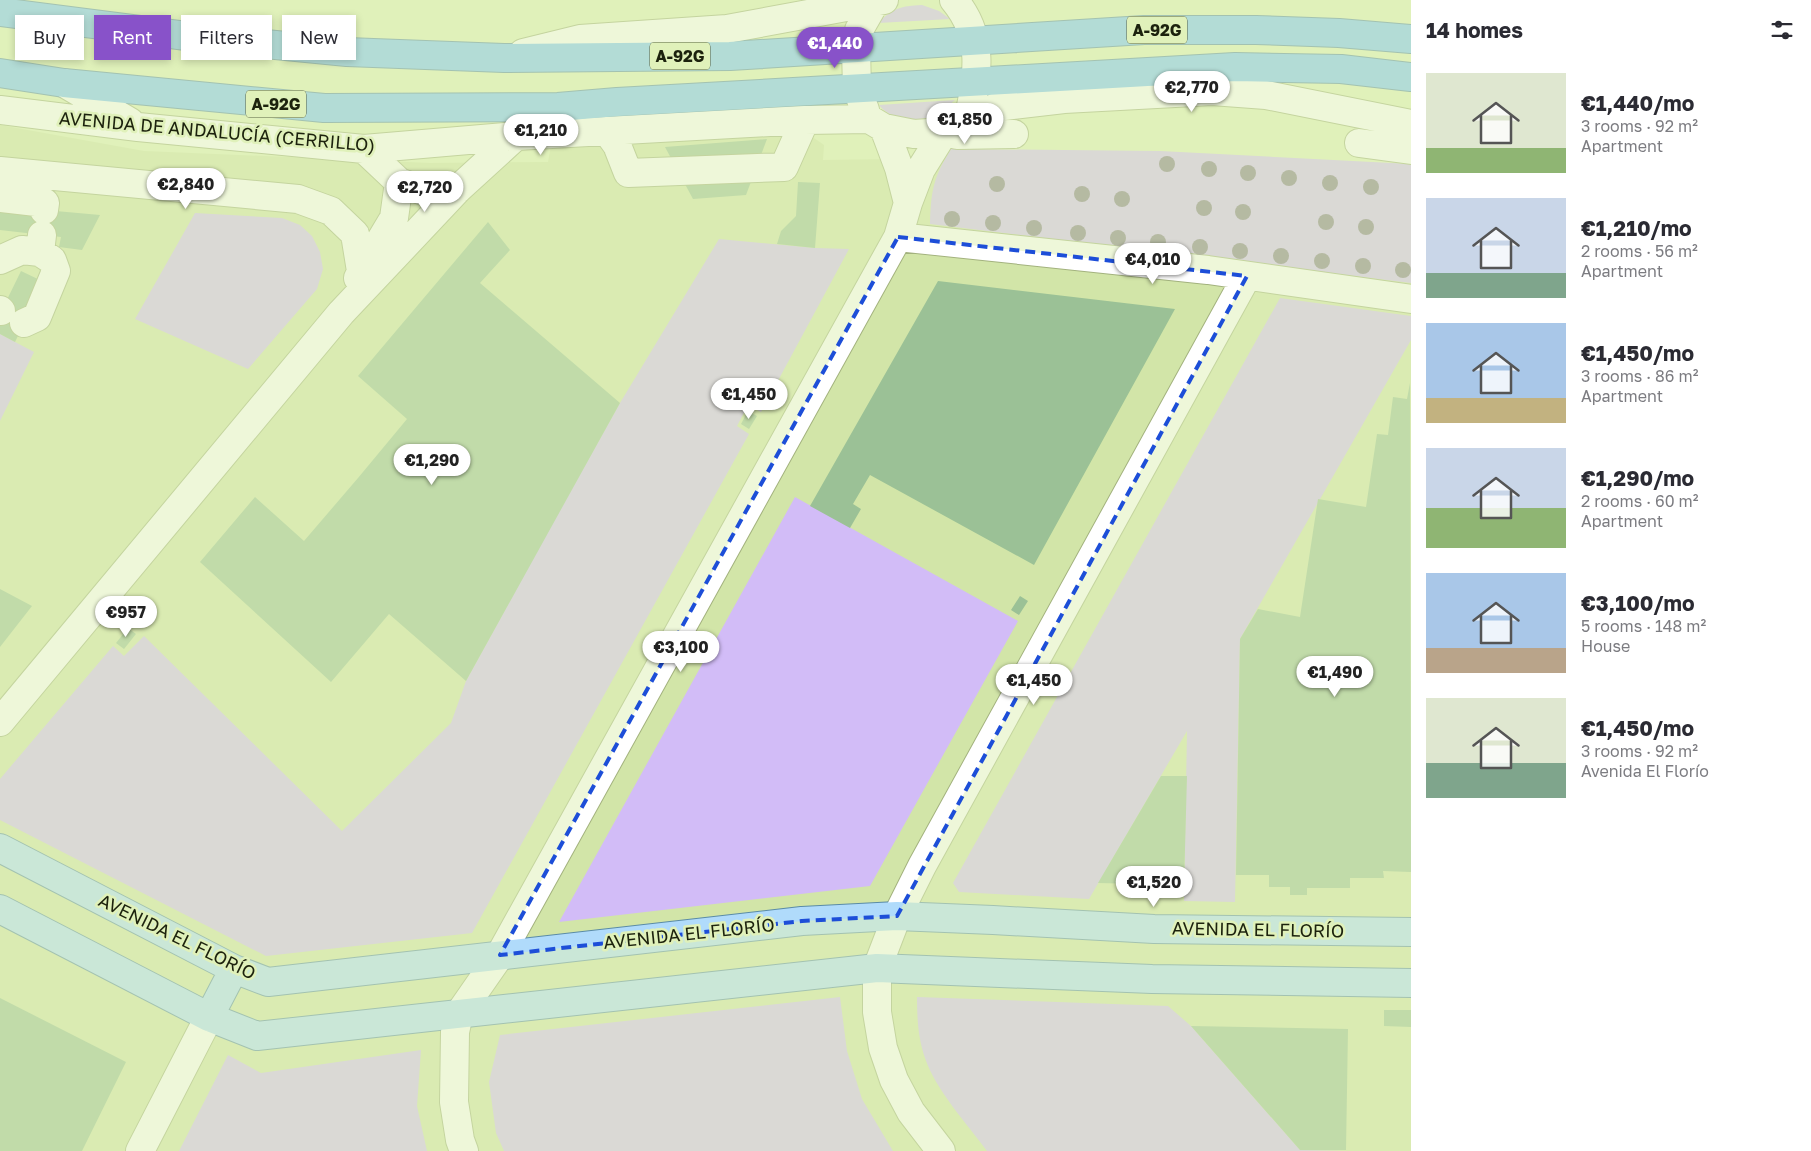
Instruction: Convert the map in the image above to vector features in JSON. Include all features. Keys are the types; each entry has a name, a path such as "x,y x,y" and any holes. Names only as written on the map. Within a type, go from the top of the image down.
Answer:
{"highway":[{"name":"A-92G","path":"0,12 194,37 347,52 504,58 730,56 1144,30 1256,30 1339,33 1411,39"},
{"name":"AVENIDA DE ANDALUCÍA (CERRILLO)","path":"0,73 64,83 324,108 558,107 617,102 1235,67 1342,69 1411,77"}],"main road":[{"name":"AVENIDA EL FLORÍO","path":"0,848 234,969 268,982 802,921 897,916 1154,929 1411,932"},
{"path":"0,909 209,1017 257,1036 877,968 1152,979 1411,984"},
{"path":"209,1017 234,969"}],"street":[{"path":"464,1151 460,1140 454,1102 455,1032 459,1014 500,955 898,237 921,169 956,126 977,81 975,41 964,11 954,0"},
{"path":"880,1 859,30 856,48 857,89 899,168 908,203"},
{"path":"504,58 580,39 727,29 880,1"},
{"path":"1083,98 1138,73"},
{"path":"64,83 138,127"},
{"name":"AVENIDA DE ANDALUCÍA (CERRILLO)","path":"0,110 138,127 364,149 516,136 612,138 876,123 914,134 956,126 996,106 1083,98 1212,91 1266,95 1411,124"},
{"path":"956,126 957,135 1014,134"},
{"path":"612,138 628,173 784,166 802,128"},
{"path":"0,722 341,313 458,189 516,136"},
{"path":"1359,143 1411,150"},
{"path":"364,149 399,182 426,192 458,189"},
{"path":"0,171 298,199 331,211 354,234 362,271"},
{"path":"341,313 362,271 394,218 399,182"},
{"path":"0,198 45,203 42,232 56,271 37,317 8,315"},
{"path":"0,260 22,250 42,232"},
{"path":"898,237 1208,270 1411,299"},
{"path":"941,1151 911,1112 894,1080 883,1048 877,1012 877,968 897,916 926,858 1247,276"},
{"path":"140,1151 209,1017"}],"highlighted area":[{"path":"898,237 1247,276 897,916 802,921 500,955"}],"shaded area":[{"path":"922,5 939,11 950,19 878,23 888,14 898,9"},
{"path":"955,100 933,117 916,120 908,120 892,115 879,105"},
{"path":"0,125 144,151 430,163 548,162 551,146 801,129 824,145 823,160 967,158 1411,176 1411,1151 0,1151"},
{"path":"951,149 1160,151 1411,164 1411,283 930,224 934,185 940,168"},
{"path":"195,213 282,218 300,225 312,236 320,252 323,269 317,289 248,369 135,319"},
{"path":"719,239 815,248 849,249 761,412 748,405 737,426 749,434 472,933 266,956 0,820 0,779 113,646 124,656 144,636 342,831 451,723 466,681 544,539 620,403"},
{"path":"1280,298 1411,316 1411,340 1240,639 1235,902 1184,901 1187,731 1089,899 959,892 953,883"},
{"path":"0,334 34,352 0,421"},
{"path":"795,497 1018,621 870,886 559,922"},
{"path":"840,997 847,1051 862,1099 893,1151 504,1151 496,1133 489,1082 500,1035"},
{"path":"917,997 1168,1006 1191,1026 1300,1150 1346,1151 987,1151 944,1094 930,1070 919,1035"},
{"path":"421,1050 417,1106 427,1151 179,1151 228,1055 261,1073"}],"building":[{"path":"767,139 746,195 693,199 665,147"},
{"path":"798,182 820,183 815,248 777,244 781,231 796,216"},
{"path":"0,206 100,215 82,250 59,247 61,237 0,230"},
{"path":"488,222 510,250 480,283 620,403 466,681 389,614 331,682 200,562 255,497 304,541 358,478 407,419 358,376"},
{"path":"21,271 44,282 15,342 0,334 0,314"},
{"path":"938,281 1175,309 1034,565 870,475 853,504 861,509 850,528 810,506"},
{"path":"1410,383 1411,872 1383,871 1384,878 1350,878 1350,888 1307,888 1307,895 1290,895 1290,887 1269,887 1269,875 1236,875 1240,639 1258,609 1300,617 1318,499 1366,507 1377,434 1388,435 1393,397 1407,399"},
{"path":"748,411 757,416 749,429 741,424"},
{"path":"0,589 32,606 0,647"},
{"path":"1020,596 1028,601 1019,615 1011,610"},
{"path":"128,628 136,634 124,649 116,643"},
{"path":"1161,776 1187,776 1184,885 1098,883"},
{"path":"0,998 126,1062 82,1151 0,1151"},
{"path":"1384,1010 1411,1010 1411,1027 1384,1026"},
{"path":"1191,1026 1348,1029 1346,1150 1300,1150"}]}
